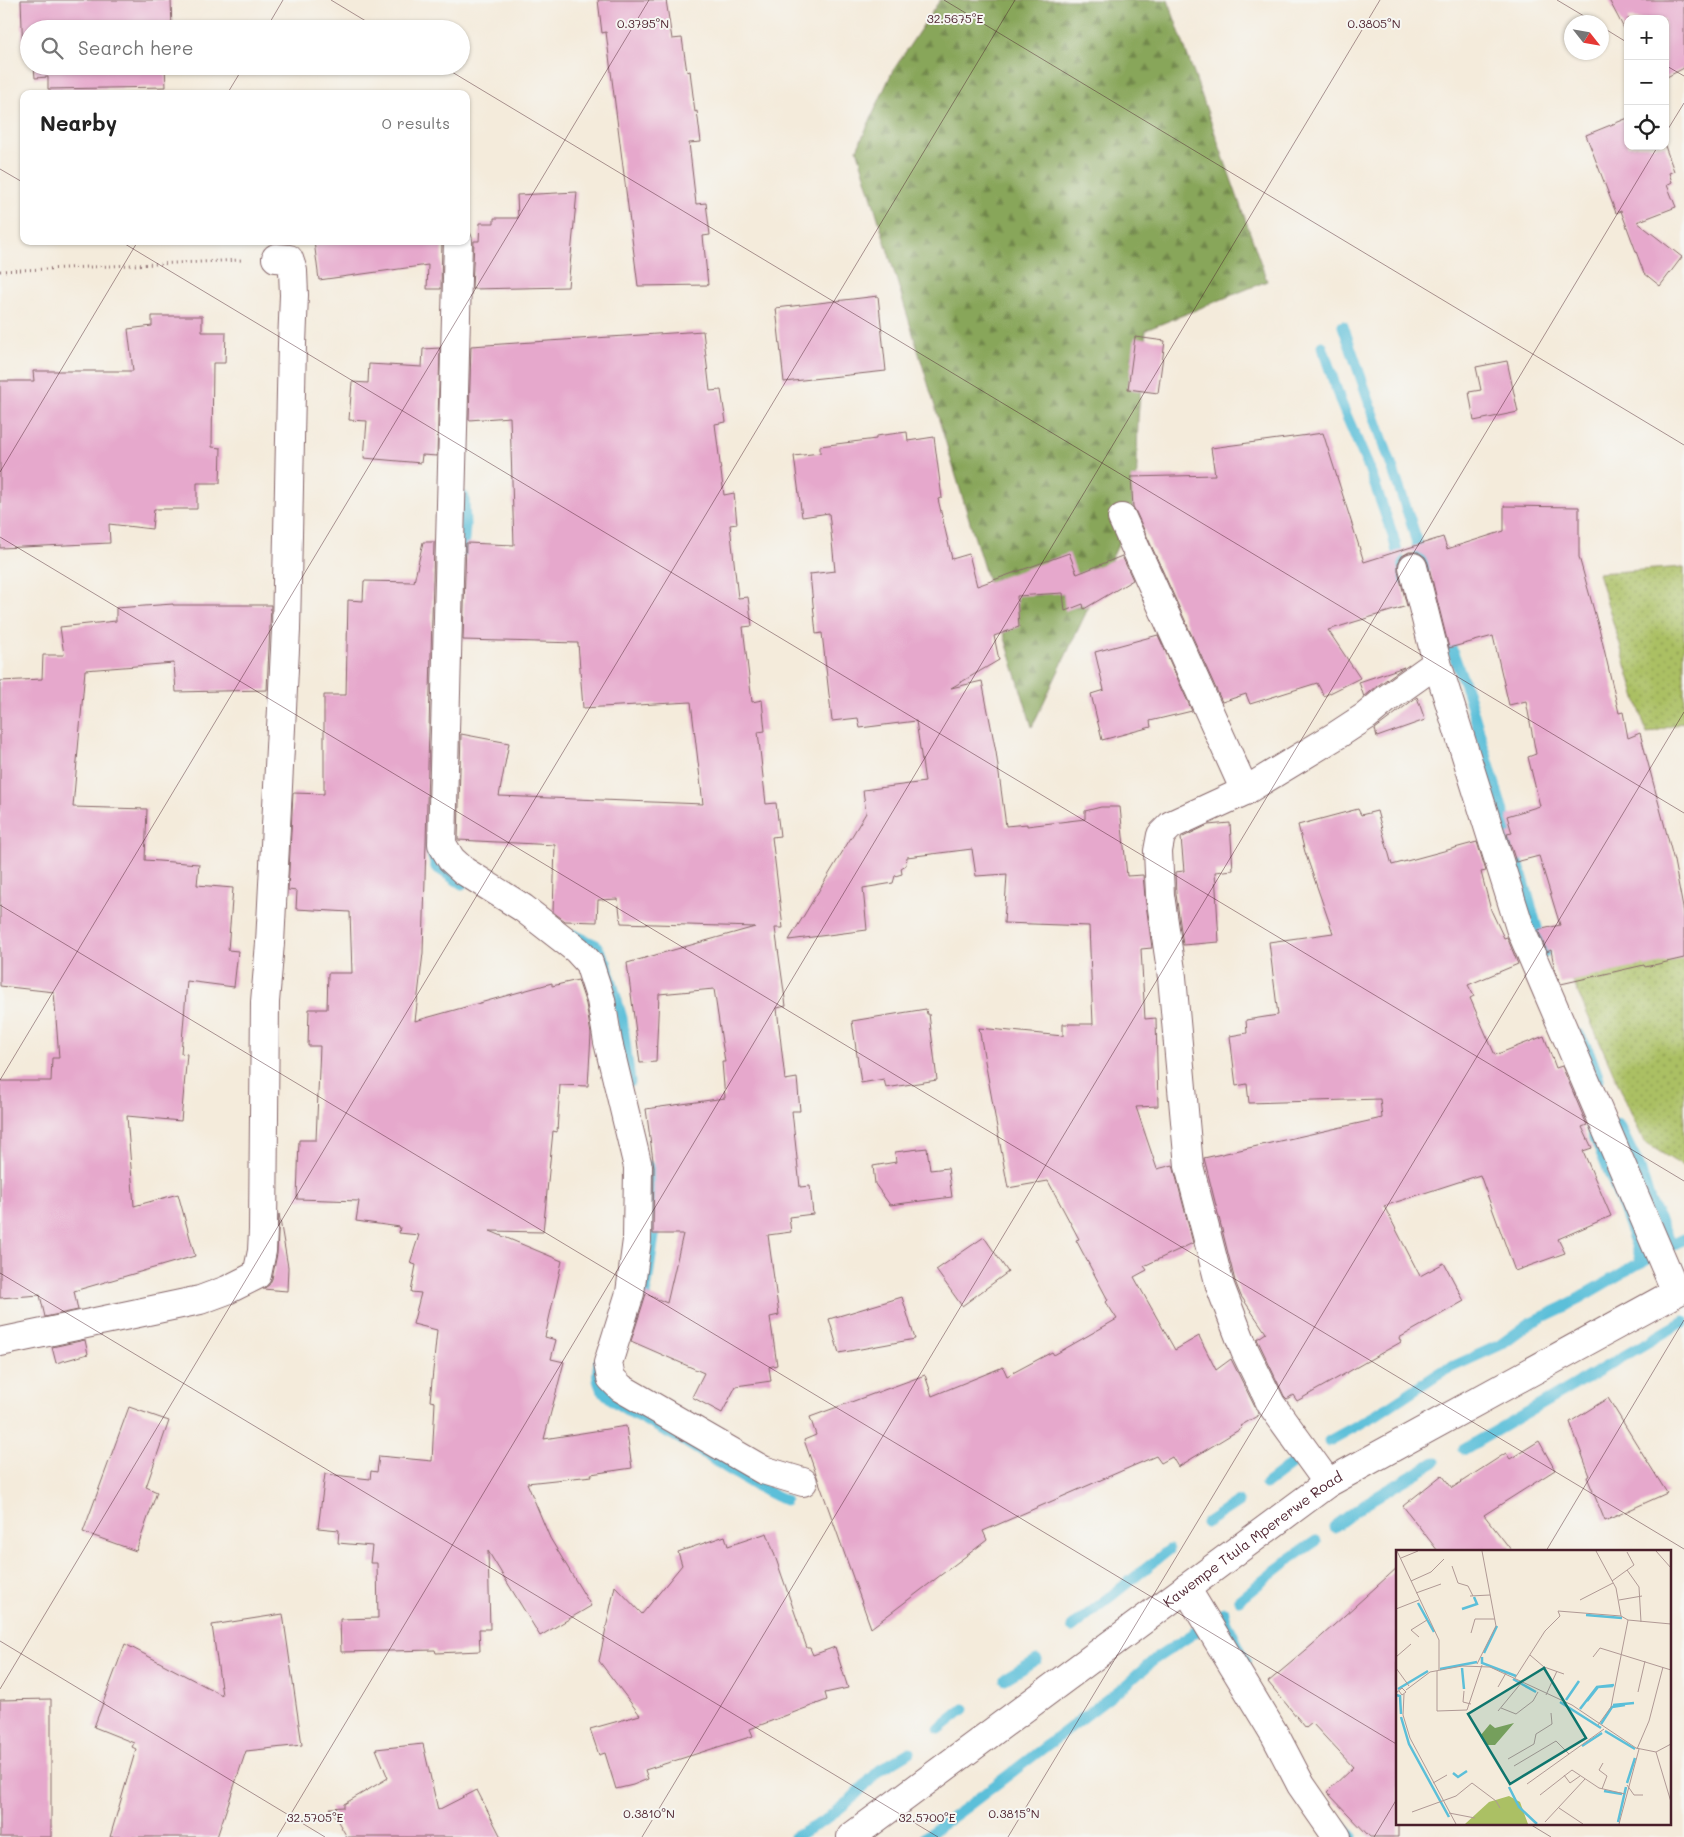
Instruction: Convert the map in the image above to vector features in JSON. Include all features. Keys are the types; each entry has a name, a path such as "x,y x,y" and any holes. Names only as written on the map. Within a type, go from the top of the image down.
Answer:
{"street":[{"path":"458,245 442,844 451,859 464,871 523,908 577,950 589,963 601,1000 608,1042 638,1167 636,1249 630,1293 608,1363 611,1378 621,1388 763,1470 803,1482"},
{"path":"0,1342 200,1300 241,1284 258,1275 263,1230 265,1002 270,943 286,630 294,295 293,271 289,259 276,258"},
{"path":"1122,518 1244,791"},
{"path":"1413,568 1437,663 1520,928 1680,1290"},
{"path":"1328,1482 1271,1404 1245,1351 1220,1286 1189,1166 1172,977 1160,895 1158,851 1161,836 1171,825 1244,791 1366,716 1437,663"},
{"name":"Kawempe Ttula Mpererwe Road","path":"851,1837 1328,1482 1680,1290"},
{"path":"1186,1588 1275,1735 1301,1785 1337,1837"}],"path":[{"path":"0,271 276,258"}],"green space":[{"path":"940,0 1168,0 1267,281 1146,330 1138,418 1136,507 1032,727 857,149 892,72"},
{"path":"1684,567 1684,722 1647,734 1598,573"},
{"path":"1684,952 1684,1167 1644,1142 1571,977"}],"building":[{"path":"21,0 171,0 172,20 22,20"},
{"path":"598,0 666,0 672,39 682,38 687,72 690,71 701,142 689,143 696,204 706,203 710,235 703,236 708,285 638,286 606,32 602,33"},
{"path":"1609,0 1684,0 1684,68 1669,76 1669,15 1624,15 1624,28"},
{"path":"35,75 165,75 166,87 48,89 48,77 35,78"},
{"path":"1624,120 1624,150 1666,150 1674,171 1669,173 1672,182 1667,185 1676,207 1637,222 1682,257 1660,286 1644,273 1621,211 1616,213 1586,135"},
{"path":"577,192 568,287 472,289 474,241 479,241 480,223 494,223 494,218 518,218 517,195"},
{"path":"315,245 442,245 441,289 427,289 428,265 319,280"},
{"path":"878,296 886,371 784,382 776,308"},
{"path":"152,316 202,316 202,332 226,332 225,363 213,363 212,447 221,448 220,483 197,483 197,509 154,509 152,529 109,524 110,543 0,548 0,381 34,381 33,371 133,371 128,329 152,326"},
{"path":"703,331 710,391 721,390 726,422 715,424 724,495 734,493 737,524 730,525 738,598 748,597 752,626 743,627 752,702 762,700 765,731 758,732 766,804 776,803 780,836 772,837 783,928 775,928 786,1006 777,1008 785,1080 797,1078 800,1111 792,1111 800,1187 810,1186 813,1214 789,1217 791,1232 768,1235 779,1315 770,1317 777,1365 769,1367 771,1381 736,1386 722,1413 692,1397 704,1373 631,1341 646,1294 667,1303 683,1234 653,1234 654,1167 646,1109 725,1098 722,1062 725,1062 714,989 659,994 656,1062 640,1063 627,963 755,927 621,923 618,899 598,900 597,922 565,921 553,912 555,845 458,840 461,734 509,743 499,796 703,804 691,702 583,708 578,643 463,640 466,543 514,545 510,417 469,420 471,346"},
{"path":"1135,337 1165,341 1158,393 1128,389"},
{"path":"440,348 437,456 422,455 421,463 364,458 367,421 349,420 352,382 368,383 369,364 422,367 423,349"},
{"path":"1507,361 1518,412 1474,421 1469,392 1481,390 1476,367"},
{"path":"907,432 908,441 934,437 942,498 938,499 952,559 969,554 977,586 1069,553 1077,574 1122,556 1133,580 1084,609 1083,604 1065,611 1063,593 1017,596 1019,627 994,636 999,660 951,688 982,681 996,752 1006,826 1027,824 1027,826 1085,819 1085,811 1101,807 1120,807 1127,876 1143,875 1152,948 1141,949 1145,1019 1156,1018 1158,1106 1136,1107 1157,1169 1173,1165 1193,1243 1144,1266 1147,1270 1134,1277 1175,1350 1199,1336 1216,1370 1231,1359 1259,1415 1240,1426 1242,1428 1178,1467 1172,1457 1161,1463 1156,1456 983,1531 987,1540 871,1628 804,1440 816,1435 810,1417 925,1375 932,1396 1003,1367 1007,1376 1052,1352 1054,1355 1117,1319 1106,1302 1108,1300 1076,1240 1079,1239 1048,1181 1008,1188 979,1028 1063,1036 1063,1024 1093,1024 1089,926 1004,923 1007,874 976,876 972,849 907,857 906,865 901,868 902,874 895,876 893,883 863,888 867,930 789,940 866,813 863,790 925,782 916,721 860,728 858,718 832,721 822,633 816,634 810,574 835,571 829,513 802,517 794,456 820,453 820,446 876,439 876,436"},
{"path":"1323,433 1364,562 1443,537 1447,549 1504,531 1504,506 1579,507 1579,557 1600,632 1619,713 1623,712 1628,738 1640,733 1674,861 1684,913 1684,958 1561,984 1555,971 1551,950 1547,952 1538,930 1560,925 1539,856 1516,862 1507,834 1512,833 1507,816 1540,806 1528,757 1536,754 1526,701 1509,705 1493,636 1449,648 1428,563 1425,557 1418,552 1409,552 1402,556 1398,563 1398,571 1407,606 1328,630 1360,678 1324,696 1317,683 1250,704 1246,694 1222,702 1133,507 1131,477 1215,475 1211,448"},
{"path":"423,542 434,542 423,953 415,1021 552,983 552,986 578,980 586,1004 591,1034 588,1086 560,1085 557,1132 553,1131 543,1232 490,1231 562,1261 545,1337 556,1340 551,1359 564,1362 544,1439 626,1426 632,1468 591,1474 592,1476 527,1483 550,1538 591,1606 540,1636 488,1551 490,1629 479,1629 480,1651 436,1653 435,1650 341,1652 340,1619 378,1618 377,1563 370,1563 372,1546 338,1543 339,1530 318,1528 325,1474 370,1479 371,1471 377,1472 379,1456 432,1461 435,1402 430,1401 437,1330 413,1324 421,1293 411,1292 416,1265 410,1263 419,1235 399,1233 400,1227 356,1221 359,1201 297,1199 299,1140 316,1140 320,1046 308,1046 309,1009 327,1009 328,973 352,973 350,912 296,909 297,891 288,890 293,793 324,794 324,695 346,695 348,600 363,601 364,581 414,582"},
{"path":"173,604 271,605 267,690 176,692 174,663 85,670 73,807 147,809 145,860 199,864 197,885 233,888 228,950 238,951 234,987 187,981 181,1053 187,1054 181,1121 127,1116 134,1206 178,1194 195,1256 74,1291 78,1310 45,1317 40,1295 0,1298 0,1081 51,1081 52,1058 59,1058 54,992 0,986 0,681 42,679 43,655 64,655 60,627 116,621 116,608"},
{"path":"1158,635 1192,711 1150,721 1151,727 1102,740 1091,694 1104,690 1095,652"},
{"path":"1404,667 1376,687 1364,697 1359,682"},
{"path":"1417,697 1425,720 1377,737 1375,729"},
{"path":"1358,809 1361,815 1377,811 1392,865 1477,842 1486,871 1481,872 1491,910 1504,938 1507,937 1518,964 1468,985 1474,996 1470,998 1495,1055 1544,1036 1556,1068 1562,1066 1587,1125 1582,1127 1592,1148 1583,1151 1611,1216 1558,1239 1565,1253 1515,1271 1480,1175 1384,1206 1420,1276 1444,1263 1464,1301 1399,1338 1401,1342 1297,1401 1293,1395 1287,1399 1284,1396 1257,1339 1266,1333 1241,1296 1235,1281 1204,1158 1382,1118 1380,1099 1249,1103 1247,1084 1236,1086 1230,1036 1247,1033 1246,1020 1278,1015 1269,942 1333,933 1305,852 1298,825"},
{"path":"1230,823 1233,870 1215,872 1219,942 1183,945 1175,872 1184,871 1181,838 1208,825"},
{"path":"926,1009 927,1014 929,1014 937,1080 886,1088 884,1079 861,1083 852,1021"},
{"path":"927,1148 930,1170 948,1168 952,1197 890,1205 875,1184 873,1166 896,1162 895,1152"},
{"path":"279,1214 288,1267 287,1291 263,1289 269,1285 272,1279 277,1254"},
{"path":"984,1237 1008,1272 962,1306 936,1270"},
{"path":"902,1297 915,1339 839,1353 829,1319"},
{"path":"85,1340 88,1354 56,1363 52,1347"},
{"path":"1608,1398 1667,1493 1605,1521 1587,1477 1590,1476 1570,1422"},
{"path":"129,1407 169,1421 146,1487 157,1492 136,1551 83,1532"},
{"path":"1539,1441 1555,1470 1484,1515 1511,1550 1437,1550 1403,1506 1442,1475 1452,1488 1506,1453 1510,1459"},
{"path":"767,1533 807,1648 810,1648 813,1655 835,1647 848,1688 825,1693 827,1700 750,1729 753,1736 645,1770 648,1779 616,1789 605,1753 599,1755 590,1729 640,1715 599,1661 615,1586 642,1614 682,1565 678,1552 725,1536 728,1546"},
{"path":"1396,1569 1396,1824 1398,1824 1398,1837 1370,1837 1327,1792 1353,1767 1312,1723 1306,1728 1268,1682"},
{"path":"283,1614 302,1745 246,1751 217,1837 110,1837 136,1749 132,1747 134,1743 94,1727 125,1644 222,1695 212,1625"},
{"path":"51,1699 51,1837 0,1837 0,1700"},
{"path":"423,1744 438,1810 477,1790 501,1837 347,1837 330,1808 344,1807 344,1804 388,1778 376,1749"}],"waterway":[{"path":"1343,326 1411,522 1424,569"},
{"path":"1322,346 1341,403 1369,468 1393,536 1404,579"},
{"path":"463,551 465,526 464,497"},
{"path":"1434,601 1467,691 1544,953"},
{"path":"429,842 436,867 462,884"},
{"path":"574,935 596,945 606,962 622,1018 630,1082"},
{"path":"1579,1034 1589,1052 1599,1079"},
{"path":"1618,1124 1640,1168 1650,1201 1672,1245"},
{"path":"1591,1128 1617,1192 1642,1262"},
{"path":"632,1328 645,1297 656,1223 648,1166"},
{"path":"1666,1248 1684,1239"},
{"path":"1329,1441 1376,1415 1441,1372 1500,1345 1530,1323 1564,1307 1648,1258"},
{"path":"1463,1450 1684,1321"},
{"path":"599,1362 599,1384 603,1391 619,1405 682,1440 771,1494 785,1500"},
{"path":"1266,1484 1296,1461"},
{"path":"1334,1527 1366,1503 1435,1462"},
{"path":"1206,1523 1238,1502"},
{"path":"1239,1600 1291,1558 1316,1541"},
{"path":"1072,1627 1169,1550"},
{"path":"1224,1612 1245,1661"},
{"path":"925,1837 1127,1684 1155,1659 1208,1624"},
{"path":"1005,1679 1037,1660"},
{"path":"939,1729 964,1709"},
{"path":"794,1837 824,1821 850,1800 880,1770 910,1752"},
{"path":"1338,1822 1352,1837"}]}
